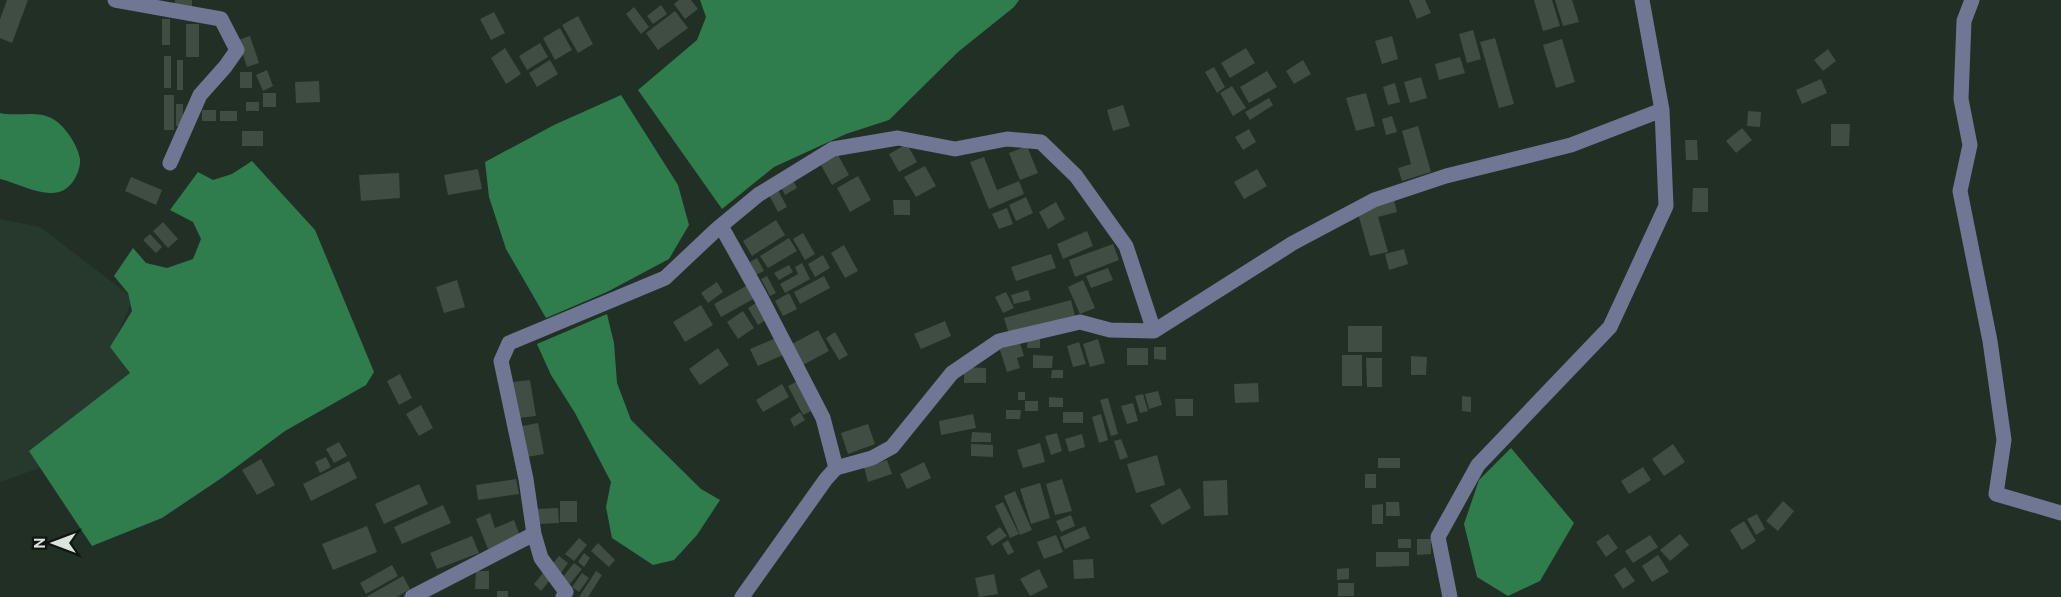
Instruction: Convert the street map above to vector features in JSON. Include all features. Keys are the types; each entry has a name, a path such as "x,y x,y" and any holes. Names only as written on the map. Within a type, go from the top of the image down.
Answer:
{"street":[{"path":"115,0 221,19 237,50 200,94 170,163"},
{"path":"1450,597 1438,537 1478,465 1610,327 1666,206 1662,110 1642,0"},
{"path":"1972,0 1964,21 1961,99 1970,145 1960,191 1990,341 2004,440 1996,494 2061,513"},
{"path":"742,597 836,468 872,458 892,447 952,373 999,341 1080,322 1110,330 1154,331 1293,243 1374,200 1446,177 1571,145 1662,110"},
{"path":"563,597 566,592 542,558 534,534 526,479 501,361 509,343 665,278 758,195 833,148 898,138 955,149 1007,139 1041,142 1076,177 1126,246 1154,331"},
{"path":"721,226 823,418 836,468"},
{"path":"412,597 534,534"}],"shaded area":[{"path":"700,0 1019,0 1014,7 958,52 889,120 846,134 774,167 722,209 638,90 697,40 706,17"},
{"path":"621,95 678,185 689,225 669,259 607,292 546,318 506,249 489,197 485,162 554,125"},
{"path":"0,113 45,116 56,121 65,130 80,159 77,174 68,187 59,192 45,193 0,179"},
{"path":"252,161 315,230 374,372 366,385 285,431 162,518 92,546 29,451 130,373 110,347 132,311 128,293 114,276 133,248 146,263 167,268 193,259 201,239 193,222 170,210 198,172 213,180 232,174"},
{"path":"0,219 40,227 133,298 113,345 161,425 0,482"},
{"path":"607,314 614,343 617,383 631,420 701,489 720,500 697,535 674,560 653,565 612,538 606,507 611,482 575,413 551,375 537,344"},
{"path":"1511,448 1574,523 1540,581 1508,596 1477,577 1464,524 1479,480"}],"building":[{"path":"7,0 28,0 12,43 0,38 0,19"},
{"path":"175,0 192,0 192,6 175,6"},
{"path":"679,0 691,0 698,9 685,19 674,4"},
{"path":"1409,0 1425,0 1431,13 1417,19"},
{"path":"1534,0 1552,0 1560,26 1543,31"},
{"path":"1555,0 1572,0 1579,22 1563,26"},
{"path":"661,5 667,14 653,24 647,16"},
{"path":"634,7 649,27 641,34 626,14"},
{"path":"675,11 688,28 658,50 646,33"},
{"path":"494,12 505,33 491,40 480,19"},
{"path":"578,16 593,44 578,53 562,25"},
{"path":"162,19 170,19 170,45 162,45"},
{"path":"186,24 199,24 199,57 186,57"},
{"path":"560,28 572,50 555,60 543,38"},
{"path":"1473,30 1481,59 1467,63 1459,34"},
{"path":"250,36 259,63 247,67 238,40"},
{"path":"1392,36 1398,59 1382,64 1375,41"},
{"path":"1495,38 1514,104 1499,108 1480,42"},
{"path":"1562,39 1575,82 1556,88 1543,45"},
{"path":"540,43 548,57 527,70 519,56"},
{"path":"505,48 521,74 506,84 491,58"},
{"path":"1246,48 1255,63 1230,78 1221,63"},
{"path":"1828,49 1836,61 1823,71 1814,60"},
{"path":"164,56 171,56 171,88 164,88"},
{"path":"1460,57 1465,73 1439,80 1435,64"},
{"path":"177,60 183,60 183,90 177,90"},
{"path":"550,60 558,74 537,87 529,73"},
{"path":"1303,60 1311,74 1294,84 1286,71"},
{"path":"1214,67 1225,87 1217,93 1205,72"},
{"path":"267,70 273,86 263,91 256,75"},
{"path":"1267,71 1277,87 1249,103 1240,87"},
{"path":"240,72 252,72 252,88 240,88"},
{"path":"1421,77 1427,98 1410,103 1404,82"},
{"path":"1821,79 1827,93 1802,104 1796,90"},
{"path":"319,81 320,102 296,103 295,82"},
{"path":"1395,83 1400,102 1388,105 1383,87"},
{"path":"1232,86 1246,108 1233,116 1220,93"},
{"path":"263,93 276,93 276,107 263,107"},
{"path":"1366,93 1375,126 1356,131 1346,98"},
{"path":"164,95 174,95 174,130 164,130"},
{"path":"1269,98 1273,105 1250,120 1245,112"},
{"path":"246,102 259,102 259,111 246,111"},
{"path":"176,104 183,104 183,126 176,126"},
{"path":"1123,105 1130,126 1113,131 1107,110"},
{"path":"202,110 216,110 216,121 202,121"},
{"path":"220,111 237,111 237,121 220,121"},
{"path":"1748,111 1761,112 1760,127 1747,126"},
{"path":"1392,116 1397,132 1386,135 1382,119"},
{"path":"1831,124 1850,124 1849,146 1831,146"},
{"path":"1418,126 1431,172 1402,181 1398,168 1411,164 1402,131"},
{"path":"1742,128 1752,140 1736,153 1726,141"},
{"path":"1249,129 1256,142 1243,150 1235,137"},
{"path":"242,131 263,131 263,146 242,146"},
{"path":"1685,140 1697,140 1698,160 1686,160"},
{"path":"907,144 917,162 899,172 889,154"},
{"path":"1027,146 1038,173 1020,180 1009,153"},
{"path":"838,155 849,175 832,185 821,165"},
{"path":"984,157 997,190 1019,181 1024,194 989,209 970,162"},
{"path":"925,166 936,186 916,197 904,177"},
{"path":"478,169 482,189 448,195 444,175"},
{"path":"1257,169 1267,186 1244,199 1234,182"},
{"path":"399,173 400,198 361,201 359,175"},
{"path":"858,176 871,200 850,212 837,188"},
{"path":"131,177 162,190 156,205 125,191"},
{"path":"793,180 797,188 785,195 781,187"},
{"path":"1693,188 1708,188 1708,212 1692,212"},
{"path":"778,190 787,207 778,212 769,195"},
{"path":"1026,197 1033,213 1016,221 1009,205"},
{"path":"893,200 910,200 910,215 894,215"},
{"path":"1394,200 1397,212 1378,217 1388,252 1370,256 1357,210"},
{"path":"1056,202 1065,219 1048,229 1039,212"},
{"path":"1007,208 1013,224 999,229 992,214"},
{"path":"776,220 785,235 752,256 743,241"},
{"path":"163,222 178,239 168,248 153,231"},
{"path":"1087,231 1093,246 1063,259 1057,244"},
{"path":"803,233 815,254 805,260 793,239"},
{"path":"150,234 162,247 156,253 143,240"},
{"path":"789,238 797,251 768,268 760,256"},
{"path":"1113,244 1119,260 1075,277 1069,260"},
{"path":"844,245 858,271 845,278 831,253"},
{"path":"1404,249 1408,264 1389,270 1385,254"},
{"path":"1051,254 1056,268 1016,281 1011,267"},
{"path":"823,255 830,268 815,277 808,264"},
{"path":"757,258 764,271 756,275 750,262"},
{"path":"802,263 810,279 785,293 780,284 798,274 795,267"},
{"path":"789,265 793,272 779,280 774,273"},
{"path":"1108,268 1113,280 1091,288 1086,276"},
{"path":"767,276 776,293 770,296 761,279"},
{"path":"824,276 830,288 800,304 794,292"},
{"path":"457,280 465,307 444,313 436,287"},
{"path":"1083,280 1095,308 1080,314 1068,287"},
{"path":"717,282 723,292 708,303 701,293"},
{"path":"748,285 755,298 721,317 714,304"},
{"path":"1028,290 1031,300 1014,304 1011,295"},
{"path":"1006,292 1014,308 1003,313 995,297"},
{"path":"789,293 797,309 783,316 775,301"},
{"path":"1071,300 1075,316 1009,334 1004,318"},
{"path":"758,302 767,319 758,325 748,308"},
{"path":"701,305 713,325 685,342 673,322"},
{"path":"743,311 754,328 738,339 727,322"},
{"path":"945,321 951,336 921,349 914,334"},
{"path":"1348,326 1382,326 1382,352 1348,352"},
{"path":"818,330 829,351 803,365 792,344"},
{"path":"835,332 848,355 839,360 826,338"},
{"path":"1028,335 1040,335 1040,348 1027,348"},
{"path":"776,338 783,355 758,366 750,349"},
{"path":"1098,339 1105,363 1090,367 1083,344"},
{"path":"1019,340 1024,356 1017,358 1020,368 1007,372 999,347"},
{"path":"1079,342 1086,364 1073,367 1067,346"},
{"path":"1154,347 1166,347 1166,360 1154,359"},
{"path":"718,348 729,365 700,385 689,369"},
{"path":"1127,348 1148,348 1148,365 1127,365"},
{"path":"1033,355 1053,356 1052,368 1033,368"},
{"path":"1342,355 1362,355 1362,386 1342,386"},
{"path":"1411,356 1427,357 1426,375 1411,375"},
{"path":"1366,358 1382,358 1382,387 1367,387"},
{"path":"964,367 986,368 986,383 964,383"},
{"path":"1052,370 1063,370 1063,378 1051,378"},
{"path":"400,374 412,398 399,405 387,381"},
{"path":"530,380 536,416 518,418 512,382"},
{"path":"800,380 815,409 803,415 788,386"},
{"path":"1258,383 1259,402 1235,403 1234,384"},
{"path":"782,384 789,397 763,412 756,400"},
{"path":"1158,391 1162,405 1149,409 1145,394"},
{"path":"1018,392 1025,392 1025,400 1018,400"},
{"path":"1143,394 1148,411 1140,413 1135,396"},
{"path":"1462,396 1471,397 1471,412 1462,411"},
{"path":"1049,397 1063,398 1063,407 1049,407"},
{"path":"1108,398 1118,434 1111,436 1100,400"},
{"path":"1175,399 1193,399 1193,416 1176,416"},
{"path":"1025,401 1038,401 1038,411 1025,411"},
{"path":"1133,403 1138,421 1127,424 1121,406"},
{"path":"421,405 433,428 419,436 406,414"},
{"path":"1006,410 1021,410 1020,419 1006,419"},
{"path":"800,412 805,420 794,427 790,419"},
{"path":"1063,412 1083,412 1083,423 1063,423"},
{"path":"973,414 976,428 941,435 939,421"},
{"path":"1101,414 1108,440 1099,443 1092,417"},
{"path":"538,423 544,454 527,457 522,426"},
{"path":"868,424 875,444 848,454 841,433"},
{"path":"972,432 991,433 991,442 971,442"},
{"path":"1057,433 1062,451 1051,455 1045,436"},
{"path":"1082,434 1085,447 1069,452 1065,439"},
{"path":"1121,439 1128,457 1120,460 1114,441"},
{"path":"339,442 347,456 334,463 326,449"},
{"path":"1040,443 1045,462 1023,468 1017,450"},
{"path":"971,444 993,445 993,457 971,456"},
{"path":"1673,444 1685,462 1664,476 1652,459"},
{"path":"1157,455 1165,485 1136,493 1127,464"},
{"path":"326,457 331,467 320,473 315,462"},
{"path":"1378,458 1400,458 1400,468 1378,468"},
{"path":"261,459 275,485 257,495 242,470"},
{"path":"887,460 892,474 868,482 864,467"},
{"path":"349,461 357,478 311,501 303,484"},
{"path":"924,462 931,478 907,489 900,474"},
{"path":"1643,467 1651,480 1629,494 1621,481"},
{"path":"1365,474 1376,474 1376,488 1365,488"},
{"path":"516,479 519,494 478,500 476,485"},
{"path":"1062,479 1072,511 1055,515 1046,484"},
{"path":"1227,480 1228,515 1204,516 1203,481"},
{"path":"1040,483 1050,518 1031,524 1020,489"},
{"path":"419,484 428,504 384,524 375,504"},
{"path":"1180,488 1191,508 1162,525 1150,505"},
{"path":"1015,491 1032,530 1020,535 1004,496"},
{"path":"560,501 577,501 577,522 560,522"},
{"path":"1783,501 1794,511 1778,531 1766,521"},
{"path":"1003,502 1019,534 1010,538 995,506"},
{"path":"1386,502 1399,502 1400,516 1386,516"},
{"path":"1383,504 1383,524 1372,524 1372,505"},
{"path":"443,505 451,523 402,544 394,527"},
{"path":"558,508 559,523 538,524 537,509"},
{"path":"490,513 495,528 514,520 520,536 488,549 476,519"},
{"path":"1757,514 1765,529 1756,535 1747,519"},
{"path":"1071,515 1075,526 1061,532 1056,521"},
{"path":"1744,521 1756,541 1742,550 1730,530"},
{"path":"367,526 377,552 333,570 322,544"},
{"path":"1085,526 1090,538 1065,549 1060,537"},
{"path":"1000,527 1007,536 992,546 986,537"},
{"path":"1608,534 1618,548 1606,557 1596,542"},
{"path":"1680,534 1689,545 1670,561 1660,550"},
{"path":"1056,535 1063,552 1044,559 1037,542"},
{"path":"1650,535 1658,547 1633,563 1625,551"},
{"path":"472,536 479,553 437,569 430,553"},
{"path":"579,538 587,545 574,561 565,554"},
{"path":"1398,539 1411,539 1411,548 1398,548"},
{"path":"1417,539 1431,539 1431,554 1417,555"},
{"path":"1008,540 1014,552 1008,555 1002,544"},
{"path":"598,543 615,560 609,567 591,551"},
{"path":"1376,552 1409,552 1409,566 1376,567"},
{"path":"584,553 590,558 584,567 578,562"},
{"path":"1658,555 1669,572 1652,582 1642,566"},
{"path":"559,556 568,563 561,573 551,566"},
{"path":"1093,559 1094,578 1074,579 1073,560"},
{"path":"574,563 582,569 570,584 562,578"},
{"path":"392,565 398,576 366,594 360,583"},
{"path":"1625,567 1635,581 1623,589 1614,575"},
{"path":"1349,568 1349,579 1337,580 1337,569"},
{"path":"1039,569 1048,587 1030,596 1020,579"},
{"path":"476,571 489,571 489,589 475,589"},
{"path":"596,571 602,575 588,597 579,597"},
{"path":"543,573 550,580 541,591 534,584"},
{"path":"582,573 589,578 579,592 572,587"},
{"path":"994,574 998,594 979,597 975,578"},
{"path":"403,576 410,589 397,597 366,597"},
{"path":"1338,583 1354,583 1354,596 1338,596"},
{"path":"497,591 508,591 508,597 497,597"}]}
